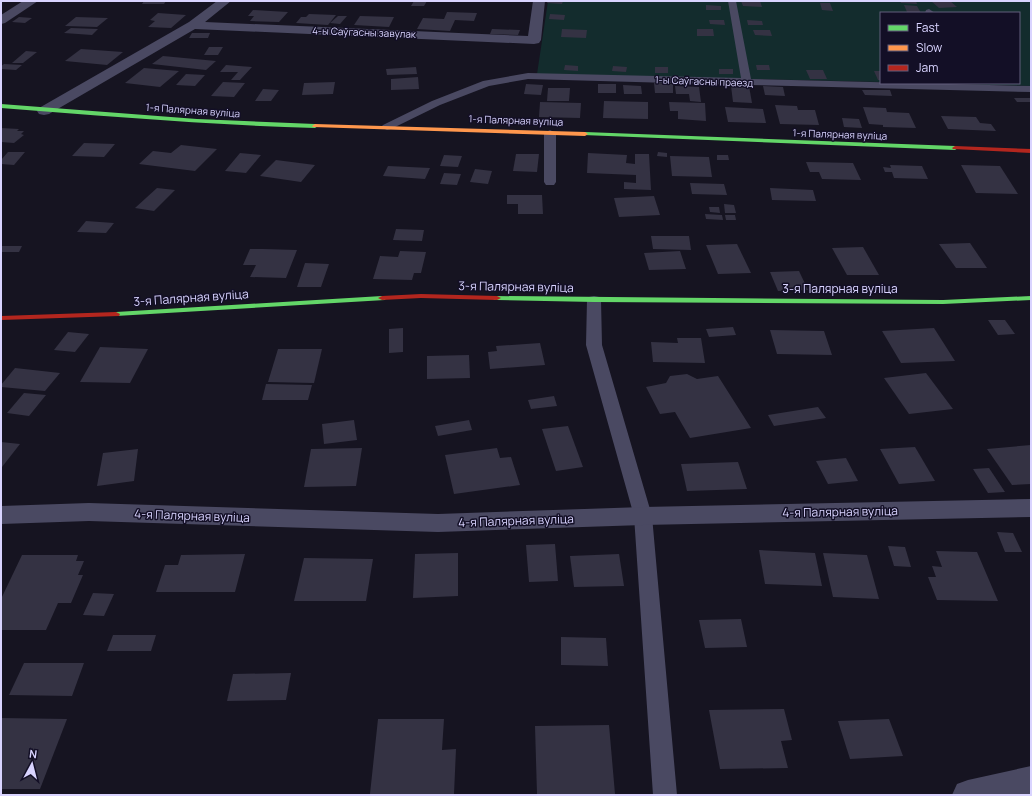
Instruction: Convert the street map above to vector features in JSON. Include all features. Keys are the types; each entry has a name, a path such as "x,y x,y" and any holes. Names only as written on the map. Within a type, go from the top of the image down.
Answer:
{"street":[{"path":"1,20 32,1"},
{"path":"44,111 193,25 225,1"},
{"name":"4-ы Саўгасны завулак","path":"193,25 534,40 539,1"},
{"name":"1-я Палярная вуліца","path":"1,106 44,111 266,125 386,127 1031,151"},
{"name":"3-я Палярная вуліца","path":"1,318 127,314 421,296 594,300 942,302 1031,298"},
{"name":"4-я Палярная вуліца","path":"1,515 89,512 438,523 643,516 1031,508"},
{"path":"968,795 1031,781"}],"lane":[{"path":"732,1 747,83"},
{"name":"1-ы Саўгасны праезд","path":"386,127 436,103 487,83 528,76 747,83 968,85 1031,90"},
{"path":"550,133 550,182"},
{"path":"594,300 594,345 643,516 665,795"}],"green space":[{"path":"548,1 1031,1 1031,86 962,84 1020,84 1020,12 880,12 880,82 537,74"}],"building":[{"path":"144,1 166,1 164,4 142,4"},
{"path":"414,1 427,1 424,6 411,6"},
{"path":"548,1 563,1 562,4 547,3"},
{"path":"741,1 760,1 762,7 743,6"},
{"path":"900,1 916,1 917,4 901,3"},
{"path":"931,1 950,1 957,7 939,8"},
{"path":"820,3 830,3 833,11 822,10"},
{"path":"706,5 721,6 721,10 706,10"},
{"path":"904,5 917,6 920,12 907,12"},
{"path":"253,10 288,12 279,22 250,21 254,16 248,16"},
{"path":"447,12 477,13 474,21 455,20 450,31 417,29 423,18 444,19"},
{"path":"158,13 186,15 171,28 148,27 155,21 150,20"},
{"path":"309,14 336,15 328,25 296,23 301,17 306,17"},
{"path":"550,14 565,15 564,20 549,19"},
{"path":"338,16 347,16 340,24 330,23"},
{"path":"360,16 394,17 389,27 354,25"},
{"path":"19,17 32,18 25,23 12,22"},
{"path":"76,17 108,18 97,27 65,26"},
{"path":"709,20 724,20 725,25 710,24"},
{"path":"747,20 762,21 763,25 748,25"},
{"path":"71,28 98,29 92,35 64,33"},
{"path":"492,29 520,30 518,35 490,34"},
{"path":"562,29 587,30 586,38 561,37"},
{"path":"697,29 713,29 714,36 697,36"},
{"path":"753,30 770,30 772,36 755,35"},
{"path":"192,33 210,33 208,38 189,38"},
{"path":"209,47 223,47 218,55 204,55"},
{"path":"81,49 123,52 107,65 65,61"},
{"path":"26,51 37,52 23,63 12,63"},
{"path":"163,56 216,61 206,70 152,64"},
{"path":"4,64 22,65 16,70 1,69 1,66"},
{"path":"226,65 252,67 240,80 231,80 238,72 220,72"},
{"path":"565,65 578,66 578,71 564,70"},
{"path":"756,65 769,65 770,70 757,70"},
{"path":"613,66 627,67 626,72 612,71"},
{"path":"416,67 417,74 387,75 386,69"},
{"path":"655,67 668,67 668,73 655,73"},
{"path":"144,68 179,71 160,87 125,83"},
{"path":"719,69 733,69 733,74 719,74"},
{"path":"806,70 823,70 827,79 810,79"},
{"path":"874,71 880,71 880,80 878,80"},
{"path":"186,74 205,75 195,86 176,85"},
{"path":"418,77 419,89 391,90 391,79"},
{"path":"223,82 245,83 234,97 211,96"},
{"path":"335,82 333,94 302,95 304,83"},
{"path":"654,83 673,84 673,93 655,93"},
{"path":"526,84 543,85 541,95 524,94"},
{"path":"598,84 616,84 616,93 598,93"},
{"path":"623,85 641,86 642,94 624,94"},
{"path":"675,86 699,87 701,102 690,101 689,94 676,94"},
{"path":"731,86 749,86 752,103 733,102"},
{"path":"763,86 783,87 785,96 765,95"},
{"path":"548,88 570,88 569,101 547,101"},
{"path":"263,89 279,90 271,101 255,101"},
{"path":"862,90 890,90 892,96 865,95"},
{"path":"1014,98 1031,98 1031,102 1017,102"},
{"path":"604,101 648,102 648,119 603,118"},
{"path":"540,102 581,103 580,118 539,117"},
{"path":"669,102 705,103 706,121 678,119 678,111 670,111"},
{"path":"775,105 797,106 798,110 815,110 819,125 780,124"},
{"path":"725,107 763,109 766,123 728,122"},
{"path":"863,107 886,108 887,112 909,113 916,128 883,127 883,125 869,124"},
{"path":"941,116 976,117 980,123 991,124 996,131 948,129"},
{"path":"842,118 859,119 862,128 844,127"},
{"path":"1,128 19,129 17,131 24,131 21,134 24,135 14,143 1,142"},
{"path":"84,143 115,144 104,157 72,156"},
{"path":"181,145 217,149 195,171 139,164 153,151 171,153"},
{"path":"8,152 25,152 14,165 1,164 1,160"},
{"path":"658,152 667,153 667,157 657,156"},
{"path":"240,153 261,155 246,173 225,171"},
{"path":"588,153 627,155 626,163 635,164 635,154 649,154 651,190 624,189 624,182 636,183 636,175 587,173"},
{"path":"516,154 539,154 537,172 513,171"},
{"path":"444,155 462,156 458,167 440,166"},
{"path":"717,155 728,155 729,160 717,160"},
{"path":"670,156 709,157 712,177 672,176"},
{"path":"276,160 315,165 301,182 260,176"},
{"path":"806,162 853,163 861,180 822,179 819,172 810,172"},
{"path":"890,165 922,166 928,179 894,178 892,172 885,172 883,167 891,168"},
{"path":"961,165 1000,166 1018,194 976,193"},
{"path":"388,166 430,168 425,179 383,176"},
{"path":"475,169 492,171 488,184 470,182"},
{"path":"444,173 461,174 457,185 440,184"},
{"path":"690,183 724,184 727,195 692,194"},
{"path":"157,188 175,190 154,211 135,208"},
{"path":"770,188 813,190 816,201 772,200"},
{"path":"507,195 542,195 543,214 518,214 518,204 507,204"},
{"path":"654,196 660,215 619,217 614,198"},
{"path":"724,204 734,205 736,213 725,213"},
{"path":"709,207 719,207 720,213 710,212"},
{"path":"705,214 722,215 723,220 706,219"},
{"path":"725,215 735,215 736,220 726,220"},
{"path":"86,221 114,223 106,233 77,232"},
{"path":"396,229 424,230 422,241 393,240"},
{"path":"651,236 689,236 691,250 653,249"},
{"path":"970,243 987,268 956,268 939,244"},
{"path":"737,244 751,273 718,274 706,245"},
{"path":"1,246 22,246 19,252 1,252"},
{"path":"863,247 879,275 847,275 832,248"},
{"path":"250,249 297,250 286,278 250,277 256,265 243,265"},
{"path":"400,251 426,252 421,273 414,273 412,280 373,279 380,256 398,257"},
{"path":"680,251 686,269 649,270 644,253"},
{"path":"305,263 329,264 321,287 297,287"},
{"path":"799,271 808,290 778,291 770,272"},
{"path":"988,320 1005,320 1015,334 998,335"},
{"path":"733,327 736,335 709,337 706,329"},
{"path":"403,328 403,352 389,353 389,329"},
{"path":"934,328 955,361 901,363 882,331"},
{"path":"770,330 824,331 832,355 777,354"},
{"path":"68,332 89,334 75,352 54,350"},
{"path":"677,338 701,338 705,363 653,362 651,342 678,343"},
{"path":"540,343 545,365 490,369 488,352 497,351 496,346"},
{"path":"100,347 148,349 130,383 80,382"},
{"path":"278,349 322,349 314,383 268,382"},
{"path":"469,355 470,378 427,379 427,356"},
{"path":"15,368 60,373 45,391 1,387"},
{"path":"926,373 953,409 909,414 884,378"},
{"path":"687,374 697,379 718,376 751,428 690,438 675,412 660,414 646,387 666,383 670,376"},
{"path":"266,384 312,385 308,400 262,400"},
{"path":"24,393 46,395 29,416 7,413"},
{"path":"554,396 557,406 531,409 528,400"},
{"path":"818,407 826,418 774,426 768,415"},
{"path":"354,420 357,440 324,444 322,424"},
{"path":"469,420 472,430 438,436 435,426"},
{"path":"568,426 583,467 556,471 542,429"},
{"path":"1,442 20,444 2,467 1,467"},
{"path":"1031,445 1031,484 1012,485 987,449"},
{"path":"915,447 935,481 899,484 880,449"},
{"path":"362,448 356,486 304,487 311,449"},
{"path":"497,448 500,458 511,457 520,485 454,494 445,455"},
{"path":"138,449 134,481 97,486 103,453"},
{"path":"846,458 858,481 828,484 816,461"},
{"path":"738,462 747,489 687,491 681,464"},
{"path":"989,468 1005,492 988,493 973,469"},
{"path":"997,532 1013,533 1022,552 1005,552"},
{"path":"555,544 558,581 529,582 526,545"},
{"path":"888,546 905,547 911,567 894,566"},
{"path":"759,550 815,553 822,586 765,584"},
{"path":"936,551 977,552 998,601 937,600 928,577 936,577 932,566 942,567"},
{"path":"458,553 458,596 413,598 415,554"},
{"path":"823,553 867,555 879,599 833,597"},
{"path":"245,554 235,592 156,592 165,565 178,565 181,555"},
{"path":"619,554 624,586 574,587 570,556"},
{"path":"22,555 78,555 76,561 84,561 78,575 83,575 71,603 58,603 46,630 1,630 1,599"},
{"path":"304,558 373,559 366,601 294,601"},
{"path":"93,593 114,594 104,616 83,615"},
{"path":"741,619 747,647 705,648 699,620"},
{"path":"113,635 156,635 151,651 107,651"},
{"path":"561,637 606,638 608,666 561,665"},
{"path":"24,663 84,663 72,696 9,695"},
{"path":"291,673 286,700 227,701 233,674"},
{"path":"784,709 792,740 781,741 788,768 720,769 709,710"},
{"path":"1,718 67,719 40,789 1,789"},
{"path":"378,719 444,719 442,750 456,749 454,794 370,794"},
{"path":"889,719 903,756 850,759 838,721"},
{"path":"609,725 615,794 537,794 535,726"}],"traffic: fast":[{"path":"1,106 197,121 315,126"},
{"path":"585,134 955,148"},
{"path":"116,314 382,298"},
{"path":"497,298 943,302 1031,298"}],"traffic: slow":[{"path":"315,126 585,134"}],"traffic: jam":[{"path":"955,148 1031,151"},
{"path":"382,298 421,296 497,298"},
{"path":"1,318 116,314"}]}
